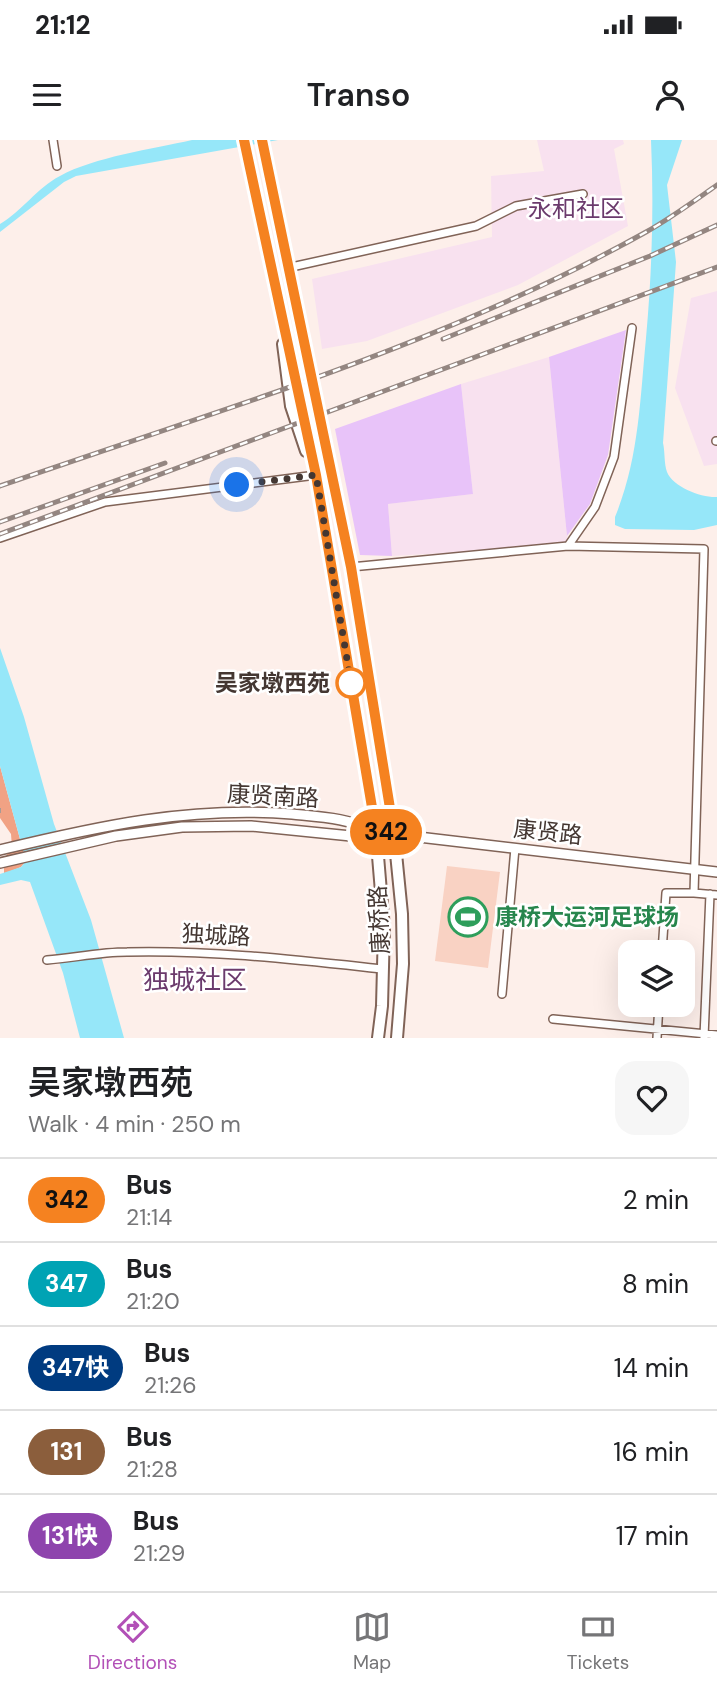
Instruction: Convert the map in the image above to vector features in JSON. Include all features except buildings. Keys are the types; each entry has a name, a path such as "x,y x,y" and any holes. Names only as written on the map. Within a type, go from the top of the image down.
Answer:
{"main road":[{"name":"康桥路","path":"244,140 316,475 376,831 384,928 378,1038"},
{"name":"康桥路","path":"263,145 351,567 394,833 402,914 403,964 397,1038"}],"street":[{"path":"52,140 57,166"},
{"path":"288,268 477,226 516,206 583,194"},
{"path":"568,546 595,507 614,457 632,328"},
{"path":"0,538 105,502 316,475"},
{"path":"351,567 568,546 704,549 694,893"},
{"name":"康贤南路","path":"0,850 127,821 222,812 271,813 355,821 376,831"},
{"name":"康贤南路","path":"0,863 130,834 217,825 283,828 351,836 376,831"},
{"name":"康贤路","path":"376,831 717,872"},
{"path":"502,994 515,848"},
{"path":"663,940 666,892 713,895 704,1036"},
{"name":"独城路","path":"47,960 183,951 243,954 383,969"},
{"path":"553,1019 657,1034 717,1035"}],"path":[{"path":"0,808 0,815"}],"shaded area":[{"path":"537,140 623,140 624,144 614,149 628,226 518,285 367,341 322,349 312,279 492,237 491,176 544,171"},
{"path":"717,291 717,464 704,466 675,388 691,298"},
{"path":"549,357 568,546 392,556 388,504 473,494 461,384"},
{"path":"0,766 26,861 21,867 4,874 4,859 12,847 11,834 0,818"},
{"name":"康桥大运河足球场","path":"447,866 500,872 488,968 435,961"}],"water":[{"path":"192,140 278,140 76,176 64,182 0,232 0,224 52,181 74,169 142,150"},
{"path":"651,140 682,140 667,185 676,262 663,443 666,469 675,482 689,491 717,497 717,525 694,530 625,529 615,525 634,451 642,384 651,264"},
{"path":"0,648 24,717 54,824 91,920 124,1038 80,1038 63,973 30,882 21,880 0,885 0,874 21,867 26,861 0,766"}],"railway":[{"path":"0,486 329,373 490,309 646,232 717,185"},
{"path":"443,339 650,256 717,225"},
{"path":"0,534 717,267"},
{"path":"0,522 165,463"}],"bus line":[{"name":"342","path":"244,140 316,475 376,831 394,833 351,567 262,140"}],"place":[{"name":"吴家墩西苑","path":"351,683"},
{"name":"康桥大运河足球场","path":"468,917"}],"district":[{"name":"永和社区","path":"576,209"},
{"name":"独城社区","path":"195,980"}],"route":[{"path":"237,485 316,475 351,683"}]}
